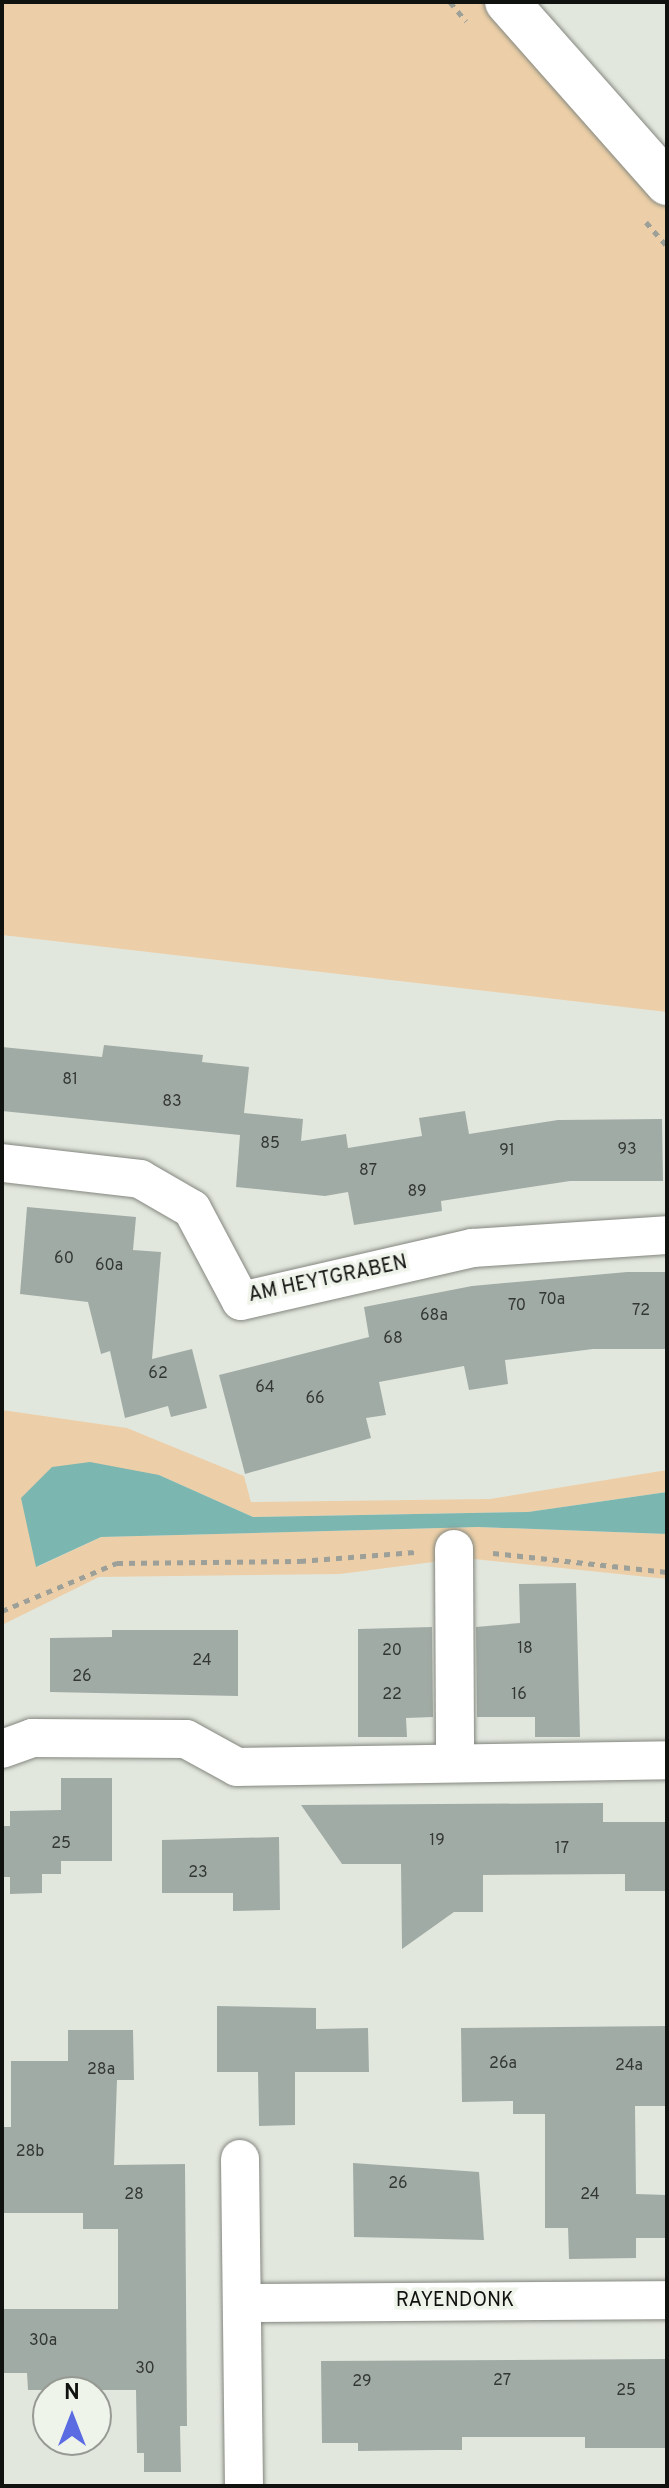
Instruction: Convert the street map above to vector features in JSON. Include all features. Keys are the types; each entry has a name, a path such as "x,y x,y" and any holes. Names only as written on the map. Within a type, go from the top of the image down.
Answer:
{"street":[{"path":"507,2 667,183"},
{"name":"AM HEYTGRABEN","path":"2,1163 140,1179 192,1209 241,1301 473,1248 667,1235"},
{"path":"454,1549 455,1761"},
{"path":"2,1749 32,1738 186,1739 237,1767 455,1761 667,1760"},
{"path":"240,2159 244,2486"},
{"name":"RAYENDONK","path":"242,2303 667,2300"}],"path":[{"path":"2,1611 117,1563 300,1561 454,1549 667,1572"}],"shaded area":[{"path":"2,2 526,2 667,172 667,1012 2,935"},
{"path":"2,1410 127,1428 244,1476 251,1502 490,1499 667,1470 667,1492 528,1512 253,1517 159,1475 37,1567 101,1537 478,1527 667,1534 667,1579 464,1558 340,1574 99,1577 2,1625"}],"water":[{"path":"90,1462 159,1475 253,1517 528,1512 667,1492 667,1534 478,1527 101,1537 36,1567 21,1498 52,1467"}],"building":[{"path":"104,1045 203,1055 202,1062 249,1067 244,1113 303,1119 301,1141 346,1134 348,1148 422,1136 419,1118 465,1111 469,1134 558,1120 662,1119 663,1181 570,1181 441,1201 442,1211 354,1225 348,1192 325,1196 236,1187 240,1135 2,1111 2,1047 102,1057"},
{"path":"27,1207 136,1217 133,1250 161,1252 152,1359 192,1349 207,1408 171,1417 168,1406 125,1418 110,1351 101,1354 88,1302 20,1294"},
{"path":"627,1272 667,1272 667,1349 593,1349 505,1360 508,1384 469,1390 464,1366 379,1382 386,1415 366,1418 371,1438 245,1474 219,1375 369,1337 364,1307 472,1286"},
{"path":"576,1583 580,1737 535,1737 535,1717 477,1717 476,1627 520,1623 519,1584"},
{"path":"432,1627 433,1717 406,1718 407,1737 358,1737 358,1629"},
{"path":"112,1630 238,1630 238,1696 50,1692 50,1638 112,1637"},
{"path":"61,1778 112,1778 112,1861 61,1861 61,1874 42,1874 42,1893 10,1894 10,1877 2,1877 2,1826 10,1826 10,1811 61,1810"},
{"path":"603,1803 603,1822 667,1822 667,1891 625,1891 625,1874 483,1875 483,1912 454,1912 402,1949 401,1864 342,1864 301,1805"},
{"path":"279,1837 280,1910 233,1911 233,1893 162,1893 162,1840"},
{"path":"217,2006 316,2008 316,2029 368,2028 369,2072 295,2072 295,2125 259,2126 258,2072 217,2072"},
{"path":"667,2026 667,2106 635,2106 636,2194 667,2195 667,2238 636,2238 636,2258 569,2259 568,2228 545,2228 545,2114 513,2114 513,2101 462,2102 461,2028"},
{"path":"68,2030 133,2030 134,2080 117,2080 114,2165 185,2164 187,2426 180,2426 181,2472 144,2472 144,2453 137,2453 136,2390 112,2390 112,2376 32,2376 32,2390 28,2390 27,2373 2,2373 2,2309 118,2309 118,2229 83,2229 83,2213 3,2213 2,2127 11,2127 11,2061 68,2061"},
{"path":"353,2163 479,2172 484,2240 354,2237"},
{"path":"667,2359 667,2448 585,2448 585,2437 462,2437 462,2450 358,2451 358,2443 322,2443 321,2361"}]}
